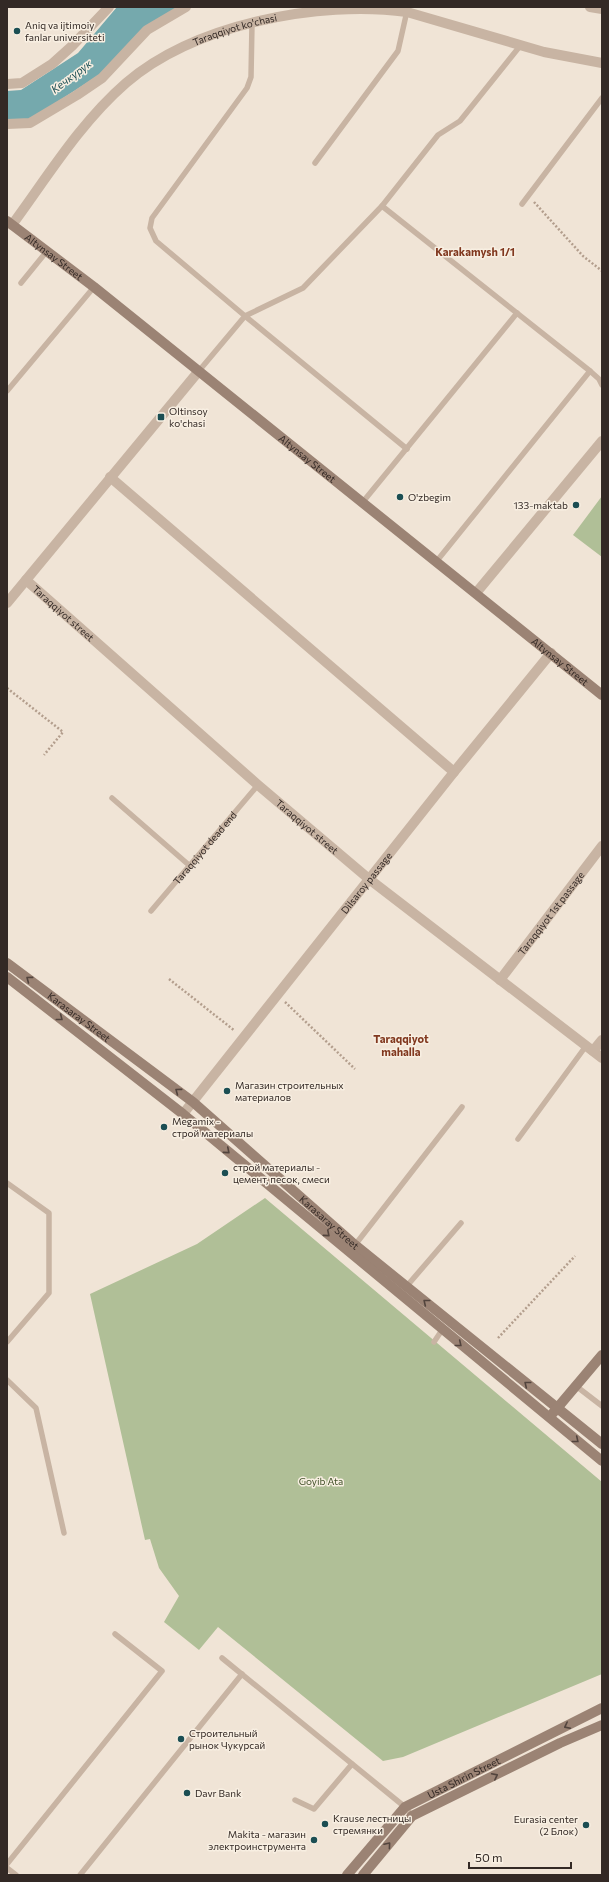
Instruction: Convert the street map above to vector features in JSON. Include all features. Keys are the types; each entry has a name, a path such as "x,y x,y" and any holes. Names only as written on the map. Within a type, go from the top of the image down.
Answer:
{"main road":[{"name":"Altynsay Street","path":"9,224 94,287 602,695"},
{"name":"Karasaray Street","path":"7,963 193,1102 406,1287 602,1444"},
{"name":"Karasaray Street","path":"7,977 183,1114 602,1461"},
{"path":"549,1418 602,1355"},
{"name":"Usta Shirin Street","path":"347,1875 405,1807 602,1708"},
{"name":"Usta Shirin Street","path":"363,1875 412,1816 560,1743 602,1725"}],"street":[{"path":"7,84 22,83 52,64 72,46 109,7"},
{"path":"7,124 30,123 77,95 102,78 147,30 186,7"},
{"path":"590,7 602,9"},
{"name":"Taraqqiyot ko'chasi","path":"9,224 88,122 126,84 152,64 185,46 221,32 290,16 328,11 407,9 520,46 570,58 602,63"},
{"name":"Taraqqiyot street","path":"7,603 198,372"},
{"path":"476,593 602,441"},
{"path":"110,478 454,772"},
{"name":"Taraqqiyot street","path":"26,580 258,785 369,879 602,1058"},
{"name":"Dilsaroy passage","path":"183,1114 454,772 551,653"},
{"name":"Taraqqiyot 1st passage","path":"500,980 602,846"},
{"path":"590,1049 602,1040"}],"lane":[{"path":"315,163 398,51 407,9"},
{"path":"252,24 251,77 247,88 152,218 150,228 156,241 407,449"},
{"path":"198,372 245,316 303,288 382,206 438,135 460,121 520,46"},
{"path":"522,204 602,98"},
{"path":"382,206 590,371 599,379 602,385"},
{"path":"21,283 47,251"},
{"path":"7,391 94,287"},
{"path":"362,503 517,313"},
{"path":"436,562 590,371"},
{"name":"Taraqqiyot dead end","path":"151,911 258,785"},
{"path":"112,798 190,866"},
{"path":"518,1139 590,1049"},
{"path":"355,1244 462,1107"},
{"path":"7,1183 50,1213 49,1293 7,1342"},
{"path":"406,1287 462,1223"},
{"path":"434,1342 442,1330"},
{"path":"7,1380 36,1408 64,1533"},
{"path":"576,1386 602,1406"},
{"path":"7,1864 162,1671 115,1634"},
{"path":"222,1658 405,1807 412,1816"},
{"path":"80,1875 242,1674"},
{"path":"295,1800 314,1809 352,1764"},
{"path":"7,1868 16,1875"}],"path":[{"path":"529,195 583,256 602,271"},
{"path":"7,688 63,732 44,755"},
{"path":"168,979 243,1038"},
{"path":"278,994 355,1069"},
{"path":"498,1338 575,1256"}],"green space":[{"path":"602,496 602,557 573,535"},
{"name":"Goyib Ata","path":"265,1198 602,1482 602,1674 403,1757 383,1761 218,1627 199,1650 164,1622 179,1596 159,1568 150,1539 145,1540 90,1294 197,1244"}],"water":[{"name":"Кечкурук","path":"117,7 178,7 99,75 29,120 7,120 7,91 21,90 78,53"}],"place":[{"name":"Aniq va ijtimoiy fanlar universiteti","path":"17,31"},
{"name":"Oltinsoy ko'chasi","path":"161,417"},
{"name":"O'zbegim","path":"400,497"},
{"name":"133-maktab","path":"576,505"},
{"name":"Магазин строительных материалов","path":"227,1091"},
{"name":"Megamix - строй материалы","path":"164,1127"},
{"name":"строй материалы - цемент, песок, смеси","path":"225,1173"},
{"name":"Строительный рынок Чукурсай","path":"181,1739"},
{"name":"Davr Bank","path":"187,1793"},
{"name":"Krause лестницы стремянки","path":"325,1824"},
{"name":"Eurasia center (2 Блок)","path":"586,1825"},
{"name":"Makita - магазин электроинструмента","path":"314,1840"}],"district":[{"name":"Karakamysh 1/1","path":"475,251"},
{"name":"Taraqqiyot mahalla","path":"401,1044"}]}
